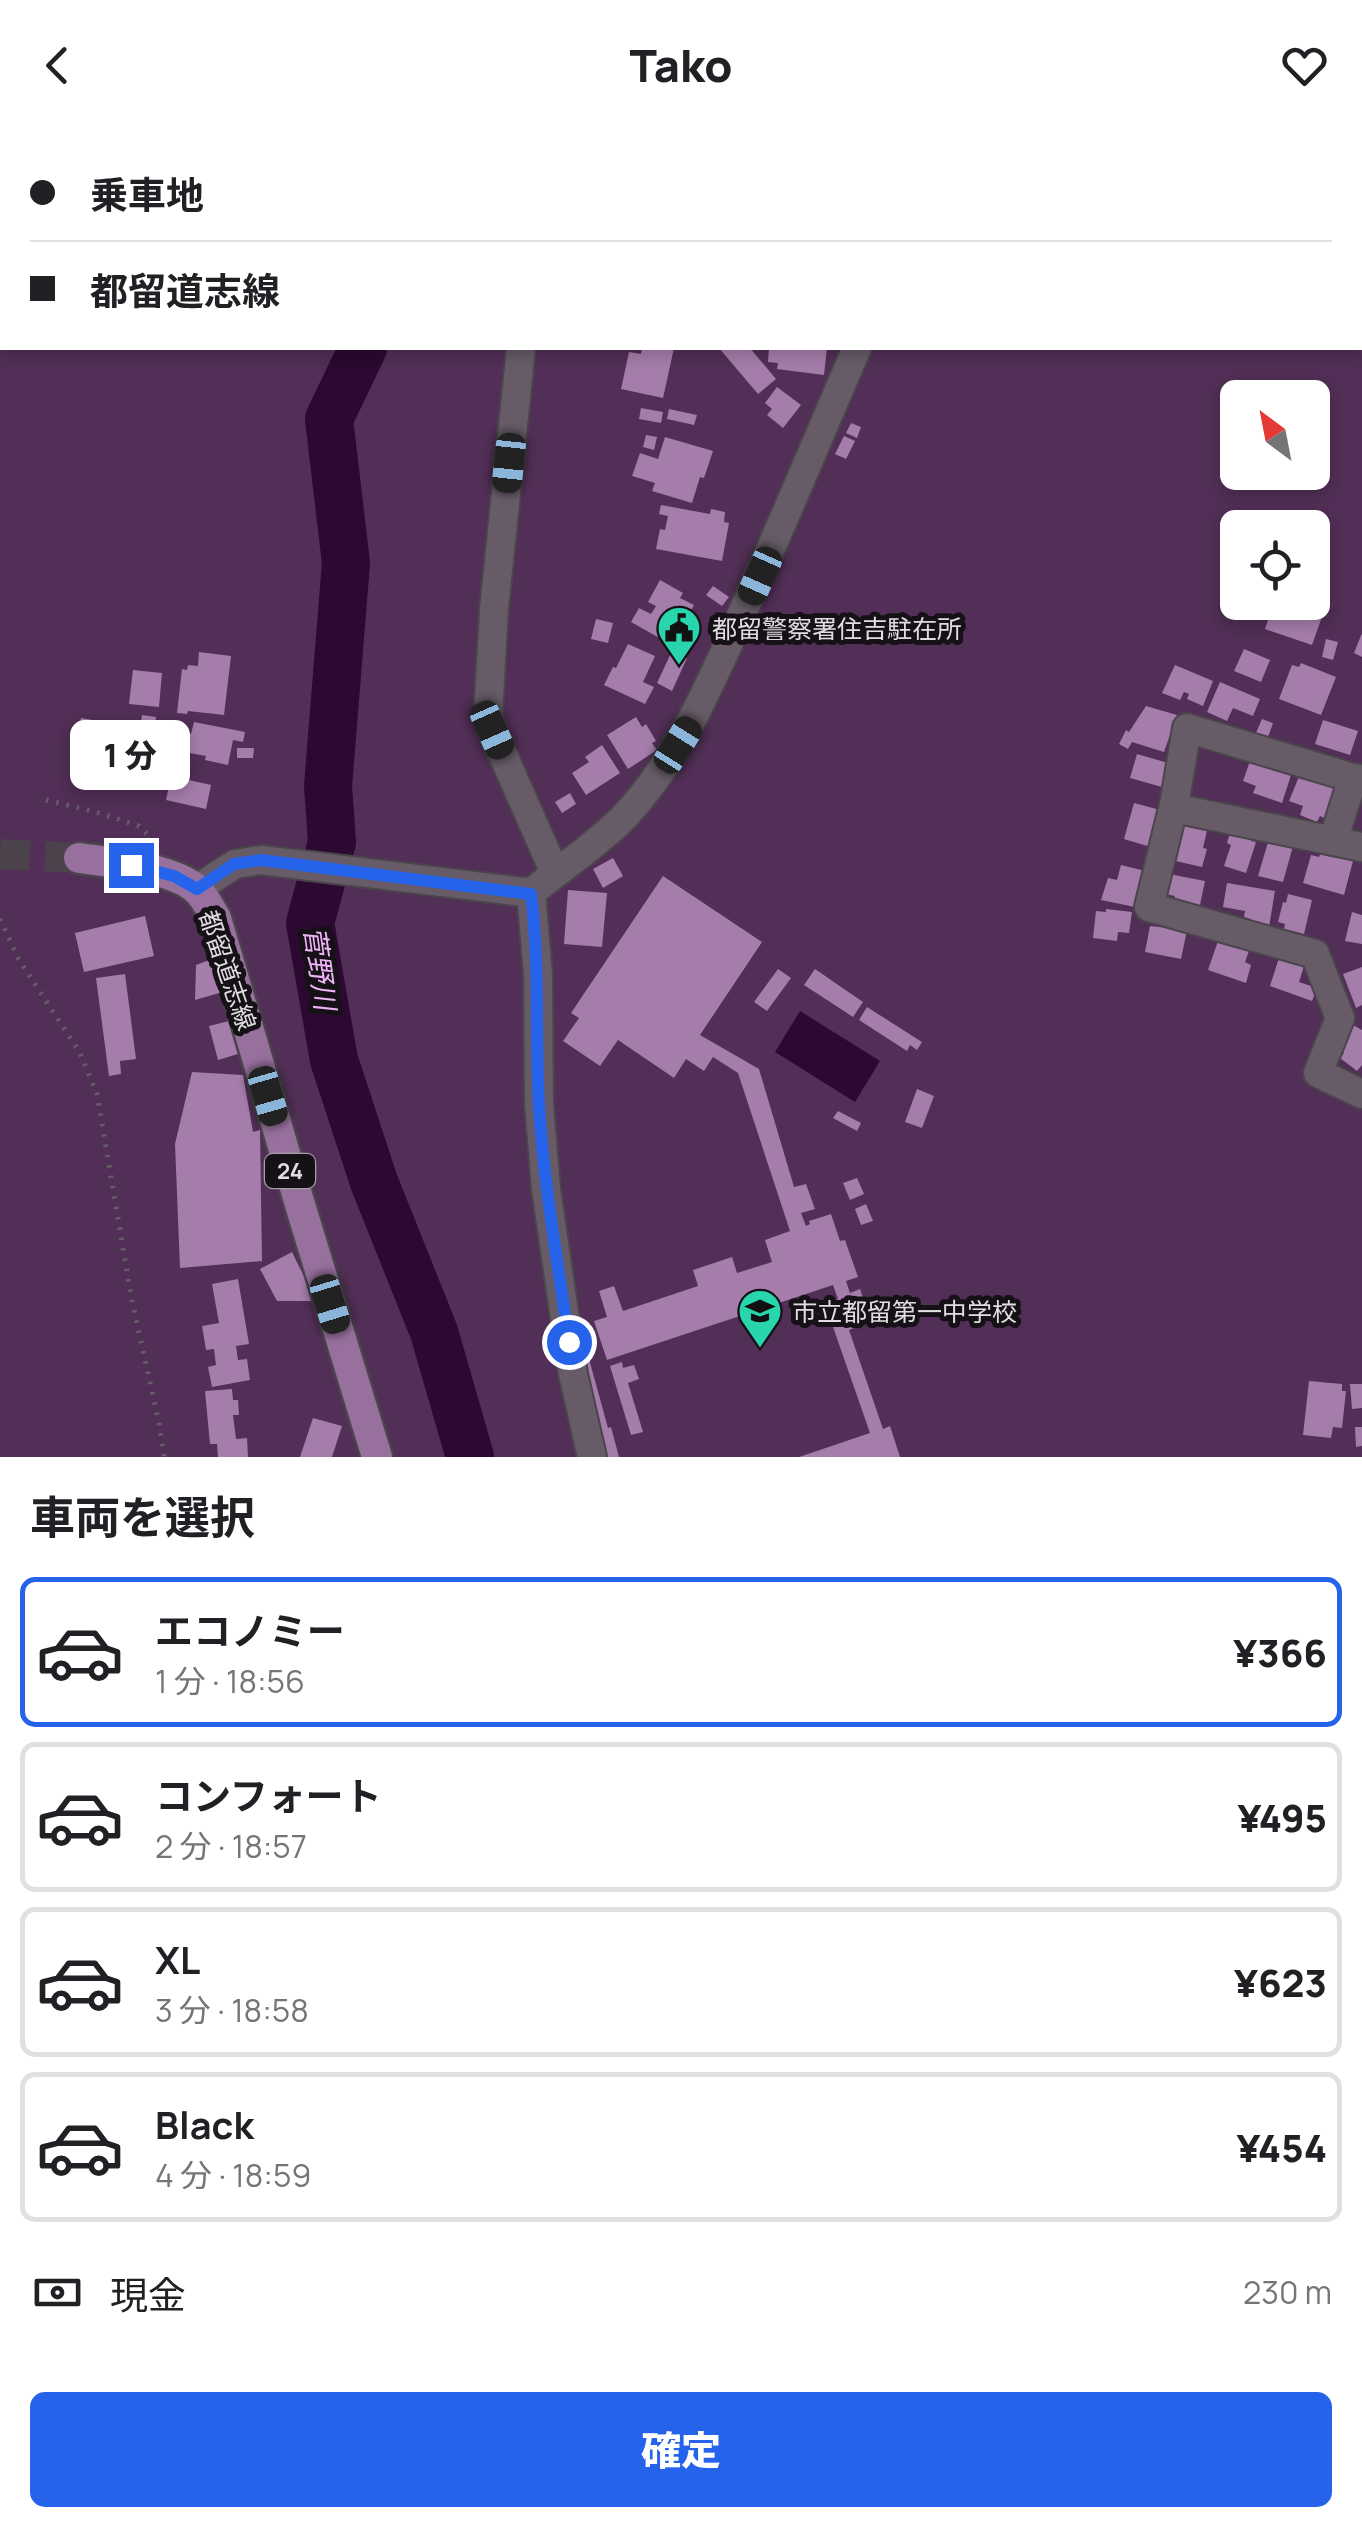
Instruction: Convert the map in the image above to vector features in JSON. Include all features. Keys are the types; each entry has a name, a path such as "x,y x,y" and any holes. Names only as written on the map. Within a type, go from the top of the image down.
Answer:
{"main road":[{"name":"都留道志線","path":"79,858 174,876 197,889 216,918 378,1457"}],"street":[{"path":"521,350 494,608 488,714 555,873"},
{"path":"197,889 234,864 261,860 531,894 585,851 650,786 694,719 856,350"},
{"path":"1333,841 1357,778 1187,728 1174,808 1150,907 1316,954 1340,1018 1318,1073 1362,1094"},
{"path":"1174,808 1362,848"},
{"path":"531,894 546,1189 573,1374 592,1457"}],"path":[{"path":"46,800 139,826 162,851"},
{"path":"0,919 18,958 80,1053 97,1094 132,1301 164,1457"}],"shaded area":[{"path":"0,350 1362,350 1362,1457 0,1457"},
{"path":"800,1011 880,1061 855,1102 775,1052"}],"building":[{"path":"642,350 674,350 663,398 621,389 629,352 641,354"},
{"path":"721,350 752,350 776,379 758,394"},
{"path":"769,350 827,350 824,375 777,369 778,363 768,362"},
{"path":"777,387 801,405 783,428 767,415 772,409 765,403"},
{"path":"641,408 663,412 661,423 639,419"},
{"path":"669,409 697,415 694,425 667,419"},
{"path":"851,423 861,427 857,438 846,433"},
{"path":"646,435 657,437 654,450 643,447"},
{"path":"844,436 855,441 846,459 835,454"},
{"path":"665,437 713,451 692,503 652,491 655,483 632,476 640,453 658,459"},
{"path":"661,505 710,514 711,509 725,512 724,522 729,523 722,561 656,549 660,529 665,530 668,516 659,514"},
{"path":"660,580 683,593 680,598 694,605 672,645 631,622 639,608 651,614 656,606 648,602"},
{"path":"713,586 729,597 722,606 706,595"},
{"path":"596,619 613,623 608,643 591,639"},
{"path":"1268,620 1321,620 1312,645 1265,629"},
{"path":"1362,633 1362,657 1354,653"},
{"path":"1326,639 1338,642 1333,660 1322,657"},
{"path":"628,644 655,656 643,682 654,687 645,704 604,685"},
{"path":"1244,649 1270,660 1261,682 1234,671"},
{"path":"672,651 687,658 672,691 657,683"},
{"path":"199,652 231,656 224,715 177,713 182,669 198,666"},
{"path":"1301,663 1336,677 1321,715 1279,699 1292,665 1299,667"},
{"path":"1175,665 1213,681 1203,706 1187,699 1189,694 1184,692 1180,700 1162,693"},
{"path":"133,670 162,673 159,707 129,704"},
{"path":"1220,682 1260,699 1253,716 1233,708 1227,721 1207,712"},
{"path":"1146,706 1177,715 1164,752 1132,742 1128,749 1119,744"},
{"path":"142,715 156,717 154,733 140,731"},
{"path":"636,717 642,727 646,724 657,750 628,769 607,735"},
{"path":"81,718 116,724 111,749 76,743"},
{"path":"1262,719 1273,723 1268,737 1256,733"},
{"path":"1323,720 1358,731 1350,755 1315,744"},
{"path":"194,722 245,732 243,742 233,740 228,765 179,751 182,732 191,734"},
{"path":"125,728 133,729 131,743 123,742"},
{"path":"602,745 620,773 586,795 572,773 589,762 585,757"},
{"path":"133,748 160,752 154,789 127,784"},
{"path":"237,748 254,748 253,758 237,758"},
{"path":"1137,754 1168,763 1162,787 1130,778"},
{"path":"1250,761 1291,775 1282,803 1253,793 1256,786 1243,781"},
{"path":"1300,774 1329,782 1336,790 1324,818 1320,816 1317,822 1300,815 1303,806 1289,801"},
{"path":"171,776 211,785 206,809 166,800"},
{"path":"570,793 576,804 562,813 555,802"},
{"path":"1134,803 1160,810 1154,848 1124,839"},
{"path":"1181,820 1208,826 1202,867 1171,860"},
{"path":"1231,830 1256,842 1246,873 1224,866"},
{"path":"1269,839 1293,846 1283,882 1258,876"},
{"path":"1321,852 1353,861 1344,895 1303,883 1311,855 1319,857"},
{"path":"613,858 623,876 603,888 593,869"},
{"path":"1121,865 1145,871 1135,907 1101,900 1108,878 1117,880"},
{"path":"1169,874 1205,881 1200,905 1174,900 1175,896 1165,894"},
{"path":"663,876 762,942 700,1035 759,1069 794,1187 806,1184 815,1209 801,1213 806,1226 809,1221 831,1214 840,1241 845,1240 858,1277 846,1281 850,1293 860,1289 867,1310 860,1312 864,1324 849,1330 883,1429 890,1426 900,1457 799,1457 870,1433 825,1304 838,1299 833,1285 607,1360 594,1321 607,1317 599,1291 614,1286 623,1311 698,1286 693,1270 732,1257 737,1273 772,1262 765,1240 790,1231 738,1073 713,1057 704,1071 686,1059 674,1078 618,1040 600,1066 563,1041 579,1018 571,1013"},
{"path":"1227,883 1275,891 1269,927 1250,924 1251,919 1244,917 1245,911 1223,907"},
{"path":"568,890 607,893 602,947 564,944"},
{"path":"1288,894 1312,900 1304,934 1284,929 1285,924 1278,922"},
{"path":"1096,911 1132,912 1129,933 1118,932 1117,941 1093,938"},
{"path":"1352,912 1362,915 1362,944 1345,941"},
{"path":"145,916 154,956 84,972 75,933"},
{"path":"1150,926 1187,930 1181,959 1145,952"},
{"path":"1218,941 1249,951 1245,962 1251,965 1246,983 1208,970"},
{"path":"1279,958 1304,966 1299,982 1317,988 1312,1001 1270,986"},
{"path":"212,959 223,992 195,1000 196,965"},
{"path":"1362,967 1362,1005 1356,1008 1343,974"},
{"path":"778,969 791,978 767,1011 754,1002"},
{"path":"815,969 863,1002 853,1017 804,985"},
{"path":"125,974 136,1059 120,1061 121,1074 109,1076 96,978"},
{"path":"867,1007 922,1042 917,1050 910,1045 907,1051 859,1020"},
{"path":"229,1021 238,1054 218,1060 209,1026"},
{"path":"1353,1025 1362,1030 1362,1065 1357,1071 1340,1058 1344,1053 1339,1049"},
{"path":"192,1072 243,1075 253,1132 260,1130 262,1261 180,1268 175,1144"},
{"path":"917,1089 934,1096 922,1128 905,1122"},
{"path":"838,1111 861,1123 857,1131 833,1118"},
{"path":"857,1178 864,1194 850,1200 843,1183"},
{"path":"866,1204 873,1221 861,1225 855,1209"},
{"path":"292,1252 316,1301 277,1301 260,1269"},
{"path":"238,1279 249,1344 236,1346 238,1360 247,1359 250,1380 212,1387 208,1367 216,1365 214,1349 206,1350 202,1326 219,1323 212,1284"},
{"path":"586,1348 619,1457 603,1457 579,1350"},
{"path":"622,1362 623,1368 634,1365 639,1379 628,1383 643,1432 631,1435 610,1366"},
{"path":"1309,1381 1342,1384 1342,1391 1346,1391 1342,1428 1333,1427 1331,1438 1303,1435"},
{"path":"1350,1384 1362,1384 1362,1408 1352,1409"},
{"path":"232,1389 233,1400 238,1400 239,1415 233,1415 236,1439 247,1438 248,1457 218,1457 217,1444 210,1444 205,1391"},
{"path":"313,1418 342,1426 332,1457 300,1457"},
{"path":"1355,1427 1362,1427 1362,1446 1356,1447"}],"waterway":[{"name":"菅野川","path":"362,350 329,419 346,563 328,786 332,842 310,923 334,1060 374,1182 434,1332 470,1457"}],"tunnel":[{"path":"0,854 79,858"}],"place":[{"name":"都留警察署住吉駐在所","path":"679,666"},
{"name":"市立都留第一中学校","path":"760,1349"}],"route":[{"path":"131,865 174,876 197,889 234,864 261,860 531,894 546,1189 569,1342"}]}
